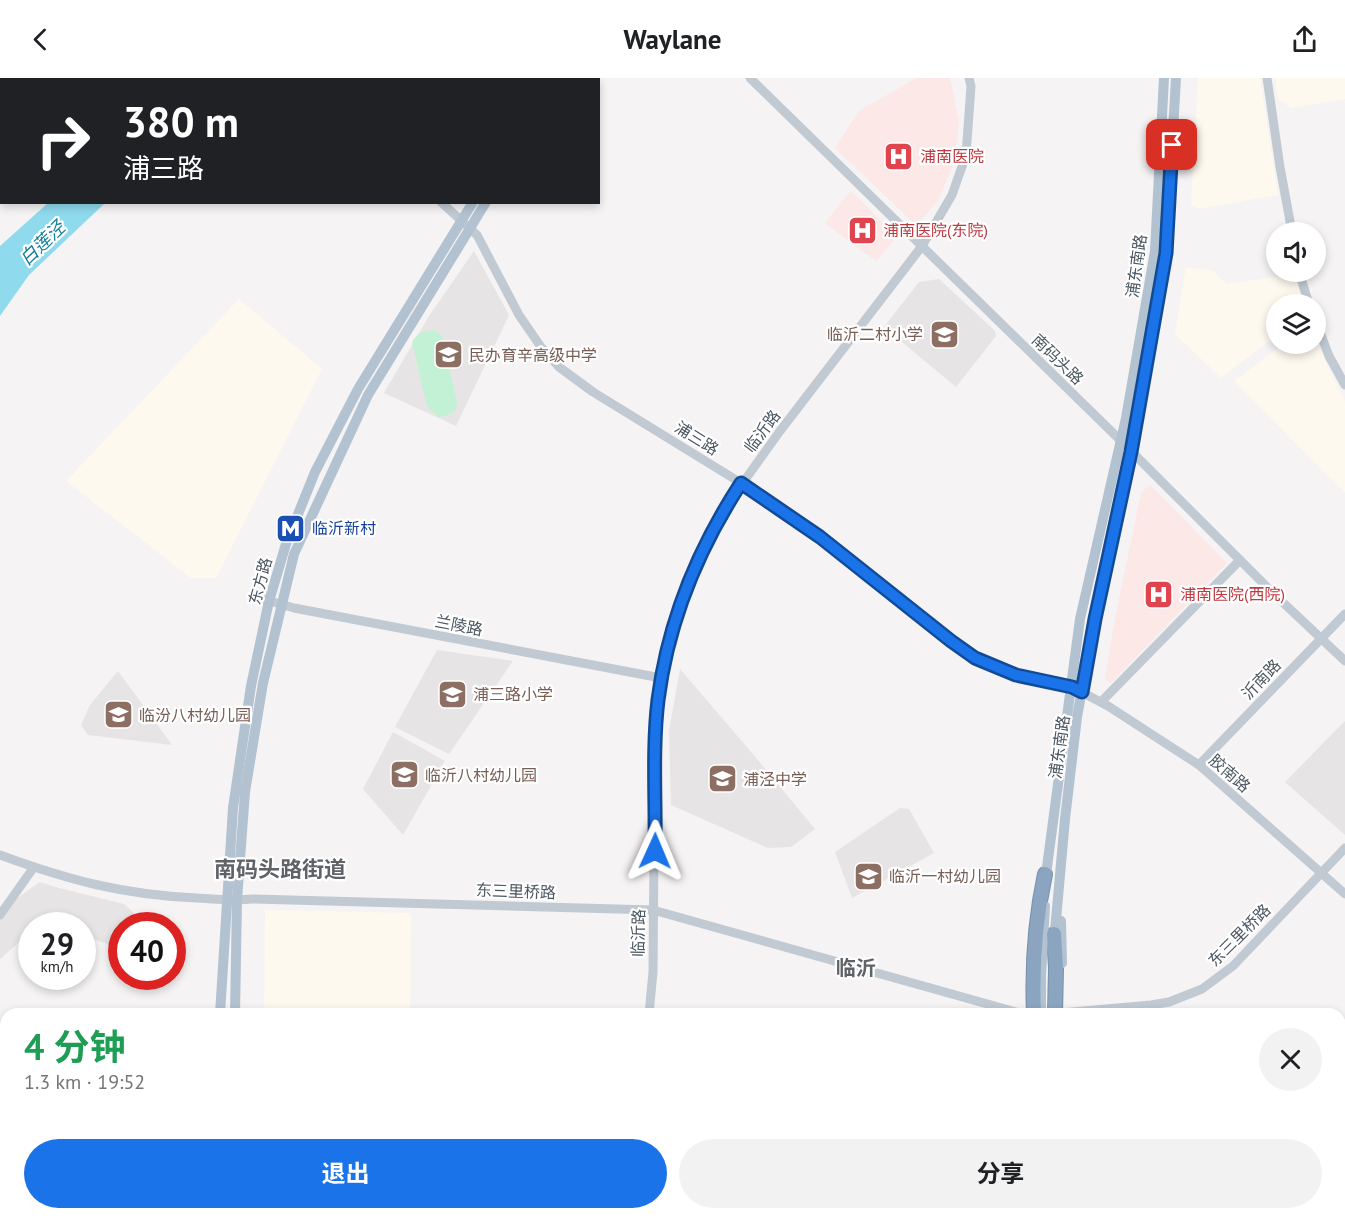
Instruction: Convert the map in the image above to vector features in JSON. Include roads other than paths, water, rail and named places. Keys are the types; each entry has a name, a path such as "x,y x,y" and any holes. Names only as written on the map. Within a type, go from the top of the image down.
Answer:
{"highway":[{"path":"1034,1008 1034,945 1045,874"},
{"path":"1054,934 1059,1008"}],"main road":[{"name":"浦东南路","path":"1041,1008 1045,874 1051,846 1080,619 1126,418 1155,251 1164,78"},
{"name":"浦东南路","path":"1049,1008 1058,888 1077,717 1095,619 1131,452 1166,253 1176,78"},
{"name":"东方路","path":"221,1008 245,792 263,683 294,554 368,395 466,226 472,204"},
{"name":"东方路","path":"235,1008 232,900 233,808 251,686 269,601 286,544 315,472 358,389 466,226 484,204"},
{"name":"浦东南路","path":"1029,1008 1030,942 1036,896 1051,846"},
{"name":"浦东南路","path":"1058,888 1062,937 1059,1008"}],"street":[{"name":"南码头路","path":"750,78 1345,662"},
{"name":"临沂路","path":"649,1008 652,972 655,733 661,678 674,625 693,572 714,528 741,483 922,246 952,195 966,155 971,86 969,78"},
{"path":"1268,78 1290,222"},
{"name":"浦三路","path":"443,204 477,234 526,326 559,367 593,392 741,483 820,537 975,658 1016,675 1072,687 1082,692"},
{"path":"1326,348 1345,386"},
{"path":"1101,702 1240,560"},
{"name":"兰陵路","path":"253,596 282,606 661,678"},
{"name":"沂南路","path":"1199,765 1345,614"},
{"name":"胶南路","path":"1082,692 1199,765 1345,894"},
{"name":"东三里桥路","path":"1120,1008 1169,1002 1202,989 1233,966 1345,848"},
{"name":"东三里桥路","path":"0,855 80,882 137,893 232,900 653,910 1002,1008"},
{"path":"0,915 34,867"}],"water":[{"name":"白莲泾","path":"47,204 104,204 29,275 0,316 0,246"}],"place":[{"name":"浦南医院","path":"899,156"},
{"name":"浦南医院(东院)","path":"862,230"},
{"name":"临沂二村小学","path":"944,334"},
{"name":"民办育辛高级中学","path":"448,355"},
{"name":"临沂新村","path":"291,528"},
{"name":"浦南医院(西院)","path":"1159,594"},
{"name":"浦三路小学","path":"452,694"},
{"name":"临汾八村幼儿园","path":"118,715"},
{"name":"临沂八村幼儿园","path":"404,775"},
{"name":"浦泾中学","path":"722,779"},
{"name":"临沂一村幼儿园","path":"868,876"}],"district":[{"name":"南码头路街道","path":"280,869"},
{"name":"临沂","path":"856,968"}]}
